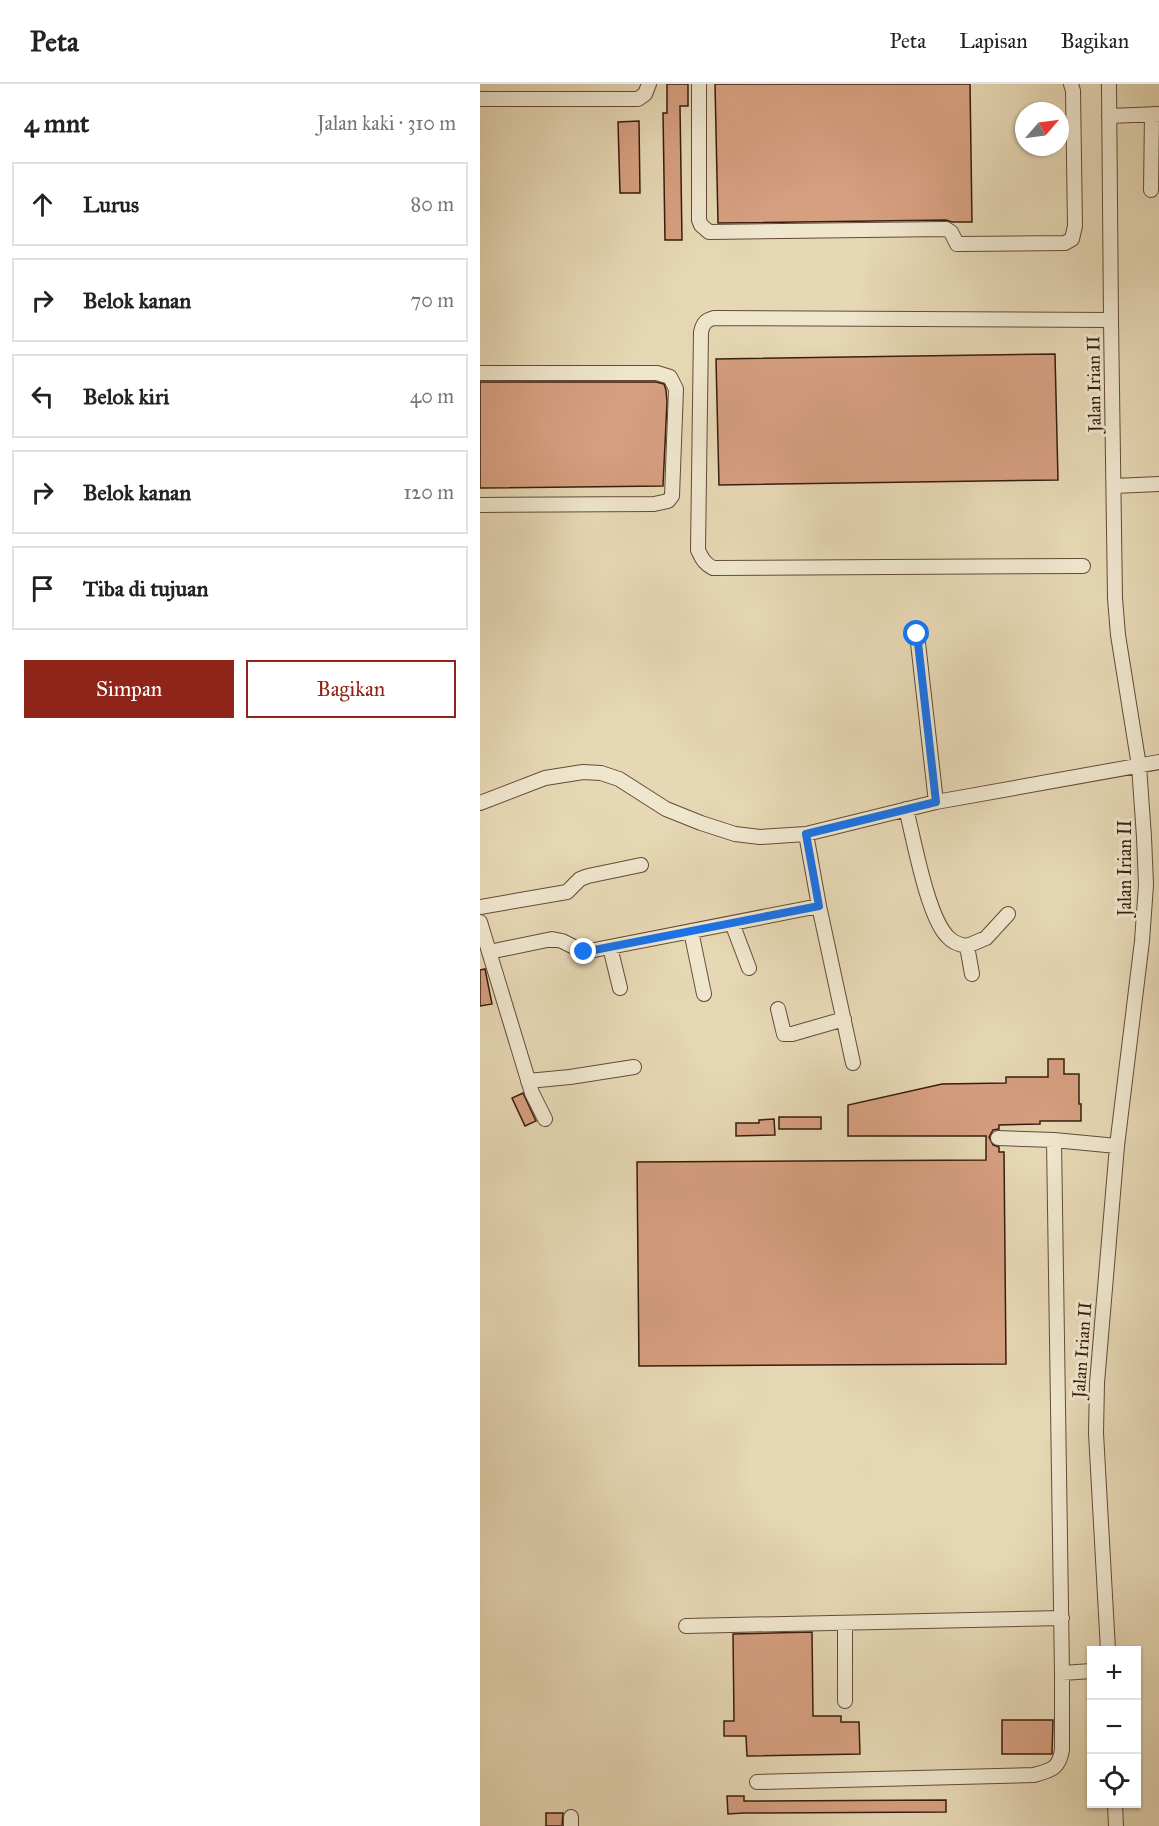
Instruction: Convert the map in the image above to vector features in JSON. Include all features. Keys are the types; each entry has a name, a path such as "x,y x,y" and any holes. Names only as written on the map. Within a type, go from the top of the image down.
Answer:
{"street":[{"path":"480,99 638,99 645,94 649,84"},
{"path":"699,84 699,220 708,232 946,229 949,230 957,244 981,244 1065,243 1072,239 1075,226 1073,91 1071,84"},
{"name":"Jalan Irian II","path":"1108,1646 1096,1434 1097,1383 1117,1146 1142,941 1146,885 1139,766 1115,598 1109,84"},
{"path":"1110,116 1155,114 1151,190"},
{"path":"1083,566 713,568 706,565 698,550 701,332 702,325 714,318 1111,320"},
{"path":"480,373 657,373 670,377 676,389 672,496 668,501 657,504 480,505"},
{"path":"1114,486 1159,484"},
{"path":"917,634 936,802"},
{"path":"480,803 545,778 583,772 601,773 619,778 666,809 735,834 760,837 806,834 936,802 1159,762"},
{"path":"906,809 929,900 937,922 947,937 960,945 967,946 986,938 1008,914"},
{"path":"806,834 853,1063"},
{"path":"480,907 567,892 580,879 588,876 641,865"},
{"path":"489,952 552,939 562,941 584,952 819,906"},
{"path":"480,922 528,1081 545,1119"},
{"path":"732,923 749,968"},
{"path":"691,931 704,994"},
{"path":"967,946 972,974"},
{"path":"610,947 620,988"},
{"path":"778,1009 784,1034 792,1034 844,1019"},
{"path":"528,1081 634,1067"},
{"path":"998,1138 1117,1146"},
{"path":"758,1782 1034,1774 1054,1768 1060,1760 1062,1750 1062,1618 1054,1140"},
{"path":"686,1626 1062,1618"},
{"path":"845,1623 845,1701"},
{"path":"1062,1673 1087,1671"},
{"path":"1115,1808 1116,1826"}],"building":[{"path":"667,84 688,84 688,106 680,106 682,240 665,240 663,113 667,113"},
{"path":"715,84 970,84 972,222 946,220 718,223"},
{"path":"639,121 640,193 620,193 618,122"},
{"path":"1055,354 1058,480 719,485 716,359"},
{"path":"480,382 656,382 664,384 667,402 663,486 480,488"},
{"path":"485,969 492,1004 480,1006 480,970"},
{"path":"1048,1059 1064,1059 1064,1074 1079,1074 1081,1121 1040,1121 1040,1124 999,1125 999,1129 993,1130 989,1137 993,1145 999,1147 999,1152 1004,1152 1006,1364 639,1366 637,1162 986,1160 986,1136 848,1136 848,1105 942,1084 1006,1083 1006,1077 1048,1077"},
{"path":"523,1093 536,1121 525,1126 512,1098"},
{"path":"779,1117 821,1117 821,1129 779,1129"},
{"path":"774,1119 775,1135 736,1136 736,1123 759,1123 759,1120"},
{"path":"812,1632 813,1716 841,1716 841,1722 859,1722 860,1754 747,1756 746,1736 724,1736 724,1721 734,1721 733,1634"},
{"path":"1002,1720 1053,1720 1052,1754 1002,1754"},
{"path":"727,1796 744,1796 744,1801 946,1800 946,1812 728,1814"},
{"path":"546,1813 563,1813 562,1826 546,1826"}],"route":[{"path":"584,952 819,906 806,834 936,802 917,634"}]}
